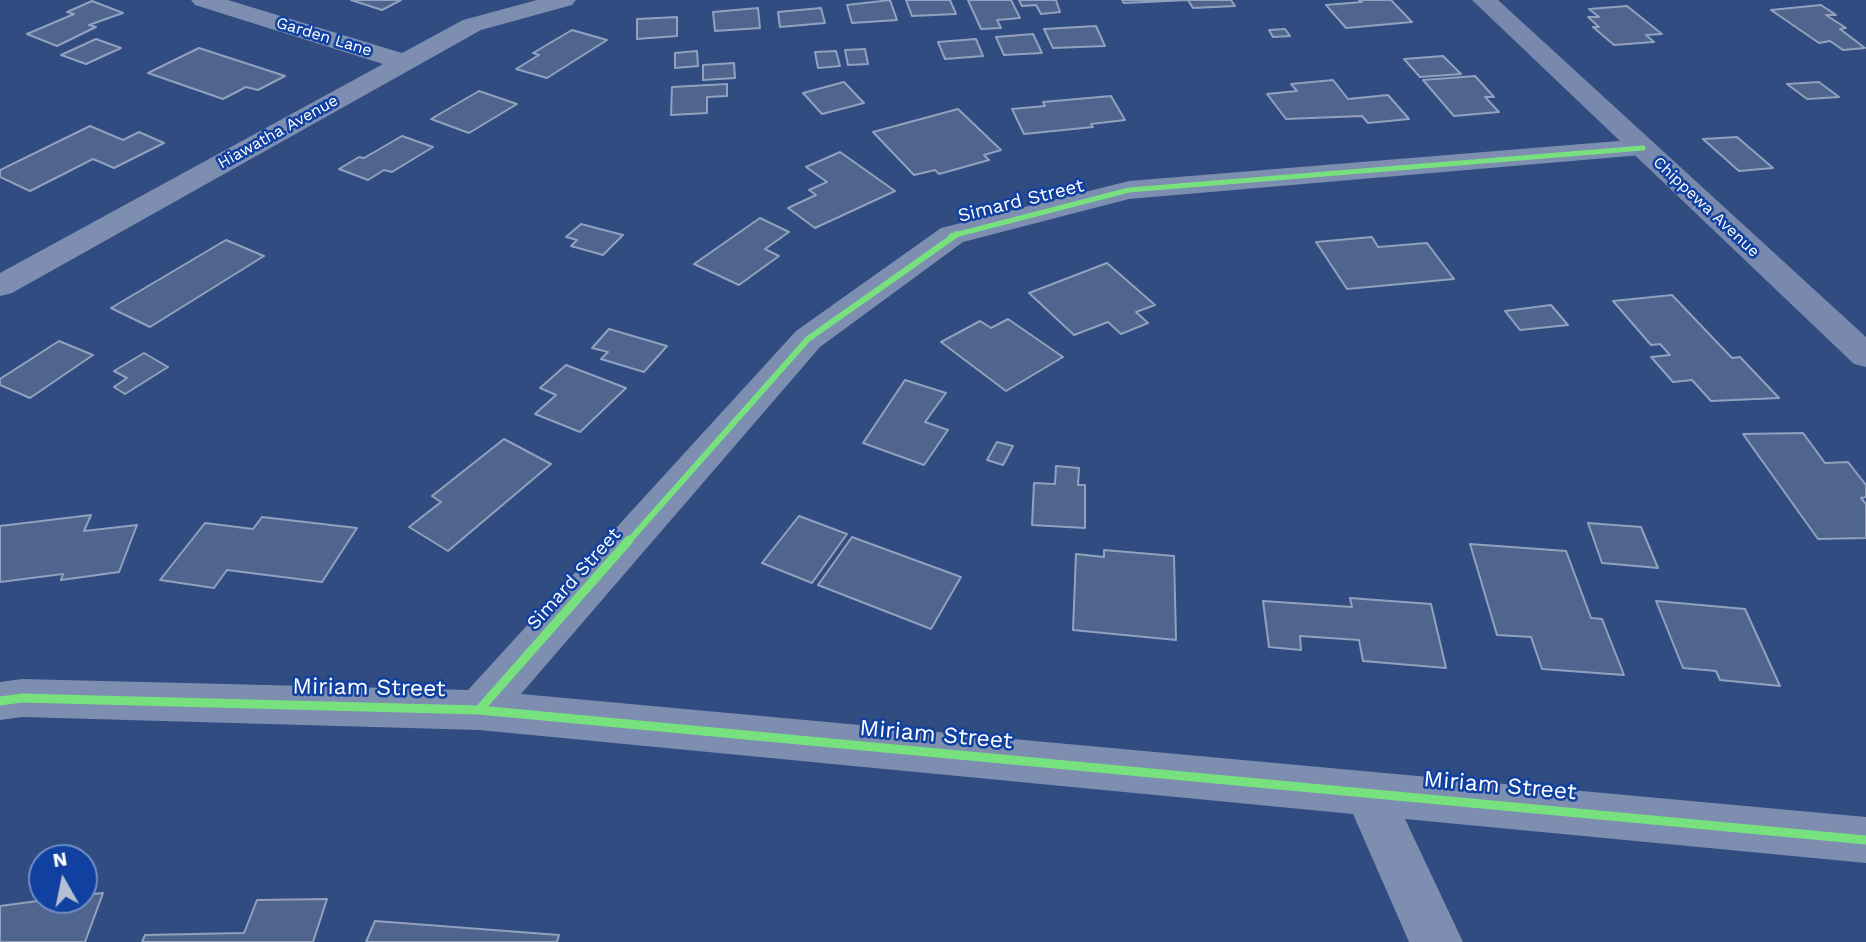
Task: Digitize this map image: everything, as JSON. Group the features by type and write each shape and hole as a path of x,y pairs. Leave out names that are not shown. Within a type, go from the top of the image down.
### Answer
{"street":[{"name":"Garden Lane","path":"203,0 405,62"},
{"name":"Hiawatha Avenue","path":"0,286 472,25 564,0"},
{"name":"Chippewa Avenue","path":"1484,0 1866,356"},
{"name":"Simard Street","path":"479,710 808,339 952,235 1129,190 1643,148"},
{"name":"Miriam Street","path":"0,701 22,698 479,710 1866,840"},
{"path":"1368,793 1436,942"}],"building":[{"path":"351,0 401,0 382,10"},
{"path":"890,0 897,20 852,23 847,5"},
{"path":"906,0 950,0 956,14 912,16"},
{"path":"968,0 1011,0 1020,18 997,20 1001,28 981,29"},
{"path":"1019,0 1056,0 1060,12 1041,14 1036,5 1022,6"},
{"path":"1122,0 1188,0 1124,3"},
{"path":"1188,0 1231,0 1235,6 1193,8"},
{"path":"1359,0 1391,0 1412,22 1346,28 1326,5 1362,2"},
{"path":"92,1 123,13 89,25 96,27 57,46 27,34 74,14 67,12"},
{"path":"1821,5 1836,15 1826,15 1846,28 1840,29 1865,48 1843,50 1830,41 1819,43 1771,10"},
{"path":"1627,6 1662,34 1646,35 1654,42 1614,45 1593,27 1599,27 1588,17 1599,17 1589,9"},
{"path":"758,8 760,28 715,31 713,12"},
{"path":"821,8 825,23 780,27 778,12"},
{"path":"677,17 677,36 637,39 637,19"},
{"path":"1096,26 1105,46 1053,48 1044,29"},
{"path":"1285,29 1290,36 1273,37 1269,30"},
{"path":"572,30 607,40 547,78 516,69 539,55 533,53"},
{"path":"1033,34 1042,53 1004,55 996,37"},
{"path":"96,39 121,48 86,64 61,55"},
{"path":"976,39 983,56 945,59 938,42"},
{"path":"199,48 285,76 258,90 246,87 223,99 148,73"},
{"path":"865,49 868,64 848,65 845,50"},
{"path":"697,51 698,66 675,68 675,53"},
{"path":"836,51 840,66 818,68 815,52"},
{"path":"1443,56 1461,74 1420,77 1404,59"},
{"path":"734,63 735,78 703,80 703,65"},
{"path":"1475,76 1494,97 1485,97 1499,112 1454,116 1423,80"},
{"path":"1333,80 1348,99 1388,95 1409,119 1368,123 1362,116 1286,119 1267,94 1297,91 1291,84"},
{"path":"844,82 864,103 822,114 803,93"},
{"path":"1819,82 1839,97 1807,99 1787,84"},
{"path":"727,84 727,96 707,97 707,113 671,115 672,87"},
{"path":"479,91 517,104 469,133 431,119"},
{"path":"1111,96 1125,120 1091,124 1093,127 1024,134 1012,109 1045,106 1043,102"},
{"path":"958,109 1001,150 984,155 989,160 939,174 935,170 914,175 873,132"},
{"path":"90,126 123,140 139,132 164,143 114,168 93,159 30,191 0,177 0,170"},
{"path":"402,136 433,147 392,172 384,170 368,180 339,169 359,157 364,158"},
{"path":"1737,137 1773,168 1739,171 1703,139"},
{"path":"840,152 895,191 815,228 788,208 816,195 809,190 827,182 806,167"},
{"path":"760,218 789,232 765,249 779,256 739,285 694,264"},
{"path":"581,224 623,235 603,255 571,246 577,240 566,237"},
{"path":"1372,237 1378,247 1427,243 1454,279 1347,289 1316,242"},
{"path":"226,240 264,256 150,327 111,308"},
{"path":"1107,263 1155,305 1136,312 1148,323 1121,334 1108,322 1074,335 1029,293"},
{"path":"1672,295 1732,358 1740,357 1779,398 1711,401 1692,380 1673,382 1651,357 1670,355 1660,344 1651,345 1613,301"},
{"path":"1551,305 1568,325 1520,330 1505,311"},
{"path":"1008,319 1063,357 1006,391 941,342 980,321 991,328"},
{"path":"609,329 667,346 644,372 601,359 608,352 592,348"},
{"path":"59,341 93,355 30,398 0,385 0,379"},
{"path":"144,353 168,367 125,394 114,387 127,378 114,371"},
{"path":"566,365 626,388 580,432 535,414 556,395 540,388"},
{"path":"905,380 946,393 925,422 948,430 924,465 863,443"},
{"path":"1803,433 1825,463 1848,462 1866,485 1866,497 1861,498 1866,504 1866,538 1818,539 1743,434"},
{"path":"504,439 551,464 448,551 409,527 441,502 432,496"},
{"path":"997,442 1013,446 1003,465 987,460"},
{"path":"1056,466 1079,468 1078,485 1085,485 1085,528 1032,525 1034,483 1055,484"},
{"path":"91,515 84,531 137,525 119,572 61,580 63,574 0,582 0,526"},
{"path":"799,516 847,534 812,583 762,563"},
{"path":"262,517 357,528 322,582 227,570 214,588 160,580 205,523 253,529"},
{"path":"1588,523 1641,527 1658,568 1602,563"},
{"path":"852,537 961,577 931,629 818,585"},
{"path":"1470,544 1566,551 1591,618 1602,619 1624,675 1542,669 1531,637 1497,635"},
{"path":"1104,550 1174,556 1176,640 1073,630 1076,554 1104,557"},
{"path":"1350,598 1431,604 1446,668 1363,661 1359,640 1300,636 1301,650 1269,647 1263,601 1352,607"},
{"path":"1656,601 1745,609 1780,686 1720,680 1716,671 1683,668"},
{"path":"103,893 98,907 98,894"},
{"path":"327,899 313,942 142,942 145,935 244,933 257,900"},
{"path":"28,902 28,914 95,914 85,942 0,942 0,906"},
{"path":"375,921 559,935 557,942 366,942"}],"cycle path":[{"path":"479,710 808,339 952,235 1129,190 1643,148"},
{"path":"0,701 22,698 479,710 1866,840"}]}
